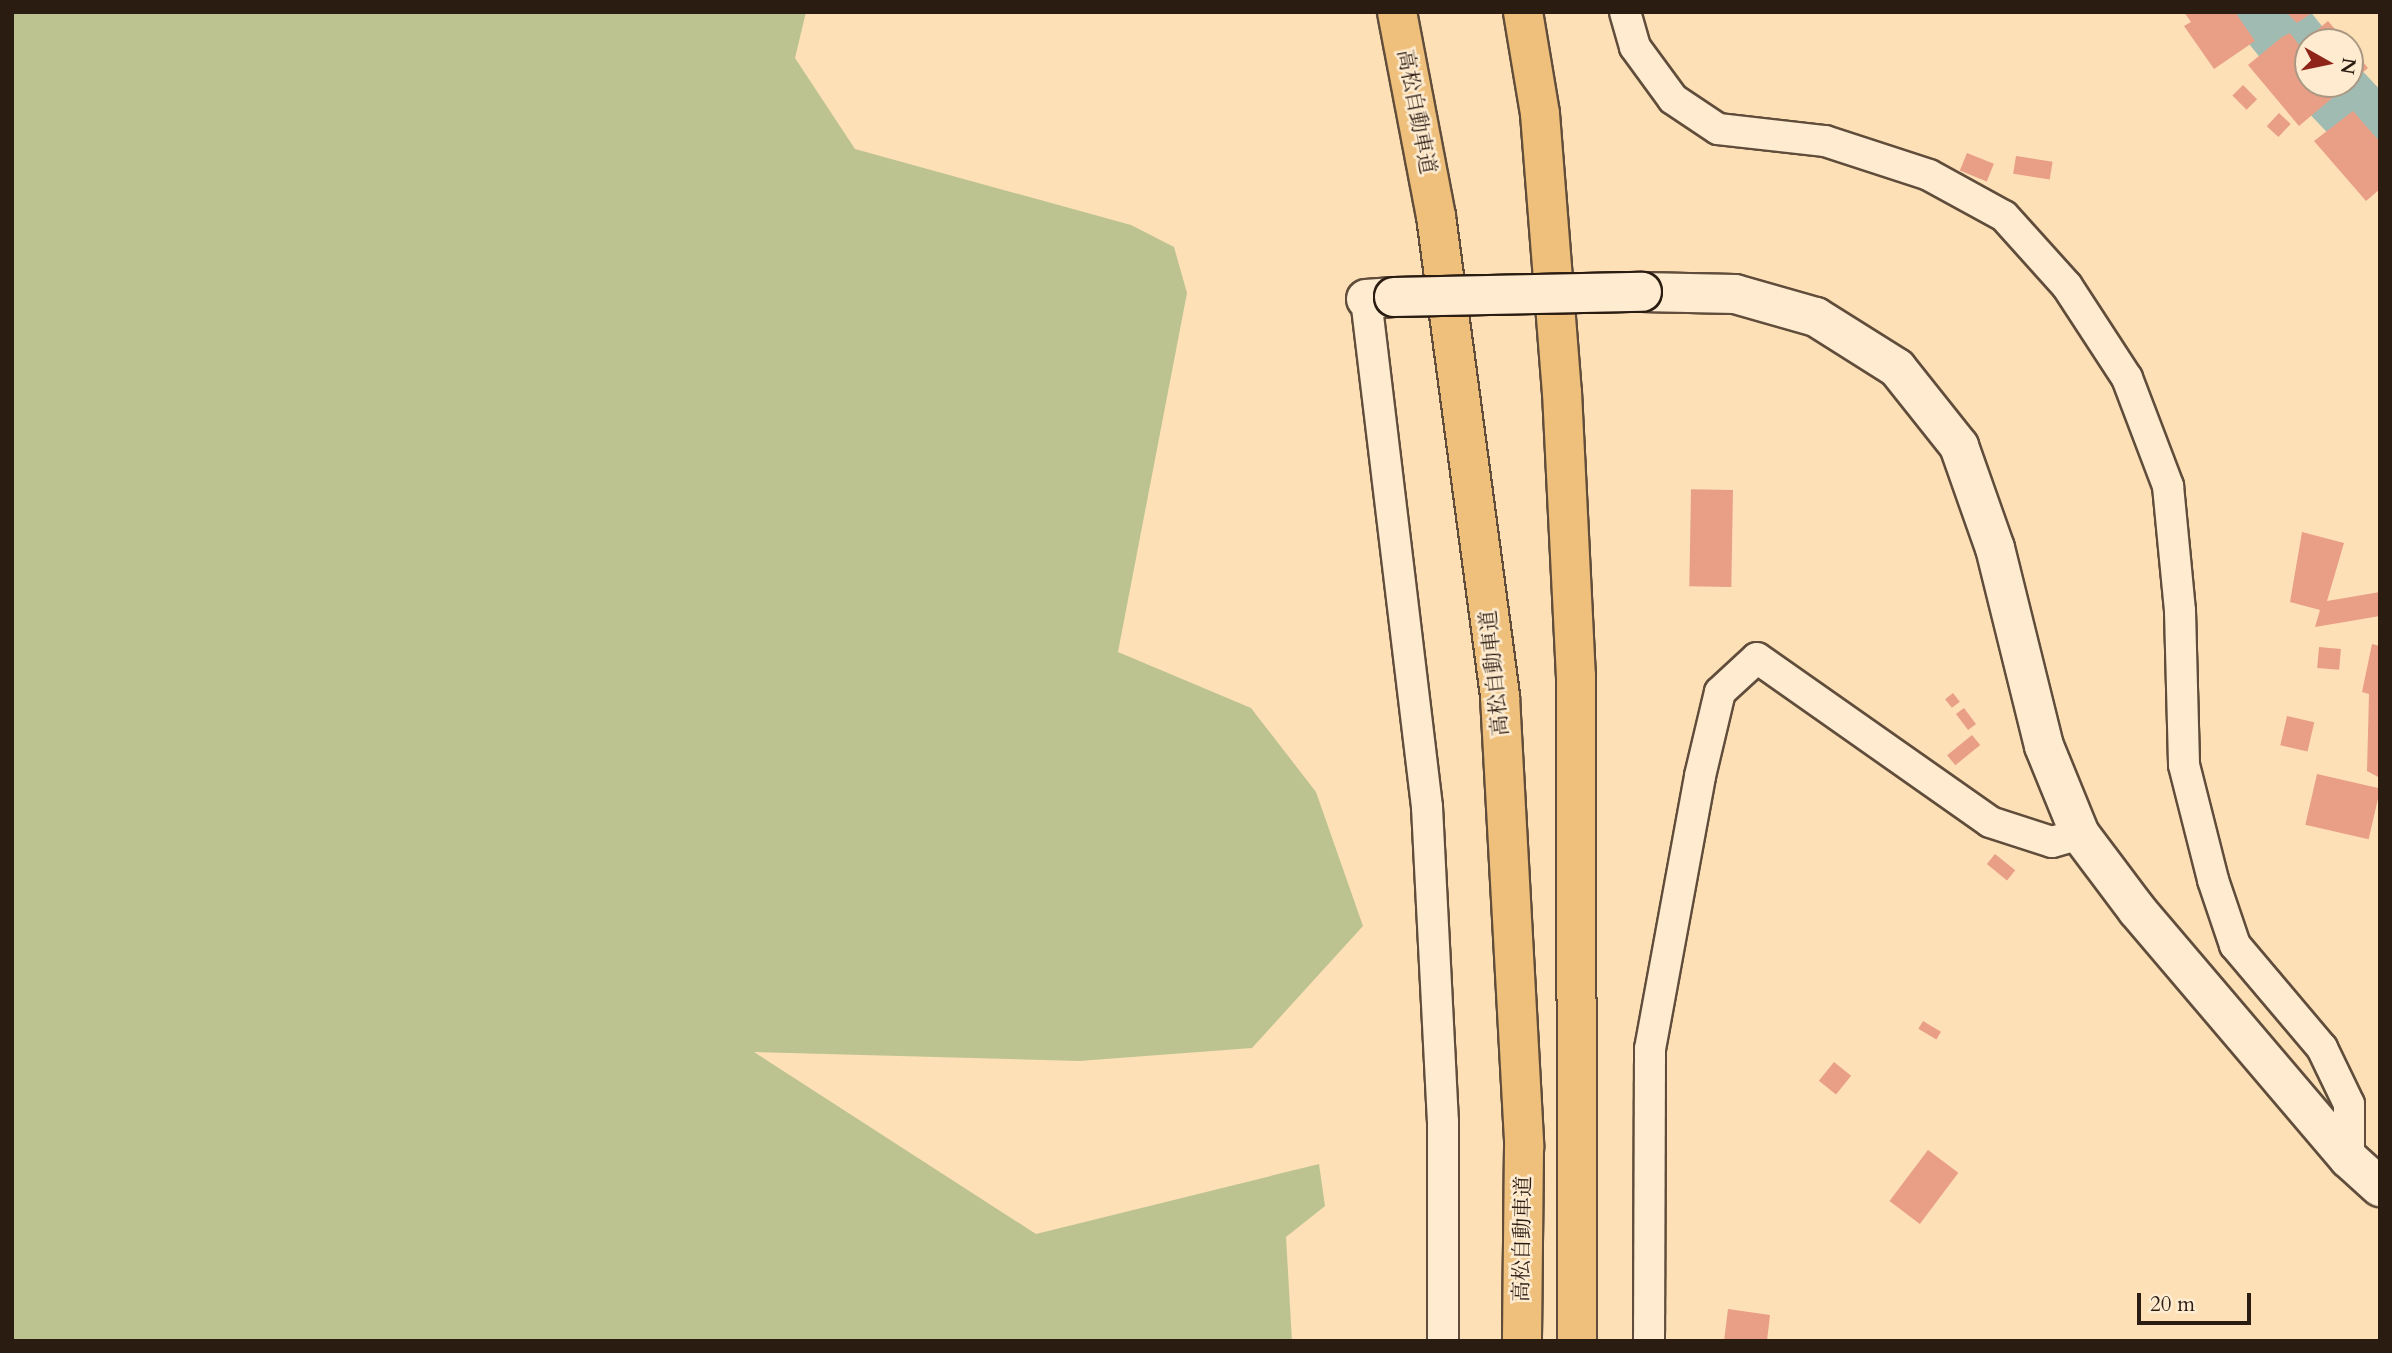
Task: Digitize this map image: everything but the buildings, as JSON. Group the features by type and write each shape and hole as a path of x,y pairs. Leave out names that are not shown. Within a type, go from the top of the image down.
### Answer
{"highway":[{"name":"高松自動車道","path":"1397,12 1436,216 1500,698 1524,1147 1522,1341"},
{"path":"1523,12 1540,114 1561,379 1576,676 1577,1341"}],"street":[{"path":"1625,12 1635,47 1673,99 1718,129 1825,141 1928,175 2004,216 2067,286 2127,378 2168,486 2180,611 2185,765 2213,880 2235,945 2322,1048 2349,1104 2349,1159"},
{"path":"1443,1341 1443,1122 1427,807 1380,298 1642,292 1735,294 1816,317 1897,368 1959,446 1995,548 2044,746 2080,834 2137,910 2349,1159 2380,1187"},
{"path":"1649,1341 1650,1049 1700,776 1720,692 1757,658 1990,822 2052,842 2080,834"}],"green space":[{"path":"12,12 806,12 795,58 855,149 1131,225 1174,247 1187,293 1118,652 1251,708 1316,792 1363,926 1252,1048 1079,1061 754,1052 1036,1234 1319,1164 1325,1206 1286,1237 1292,1341 12,1341"}],"waterway":[{"path":"2267,12 2294,46"},
{"path":"2341,98 2380,139"}]}
